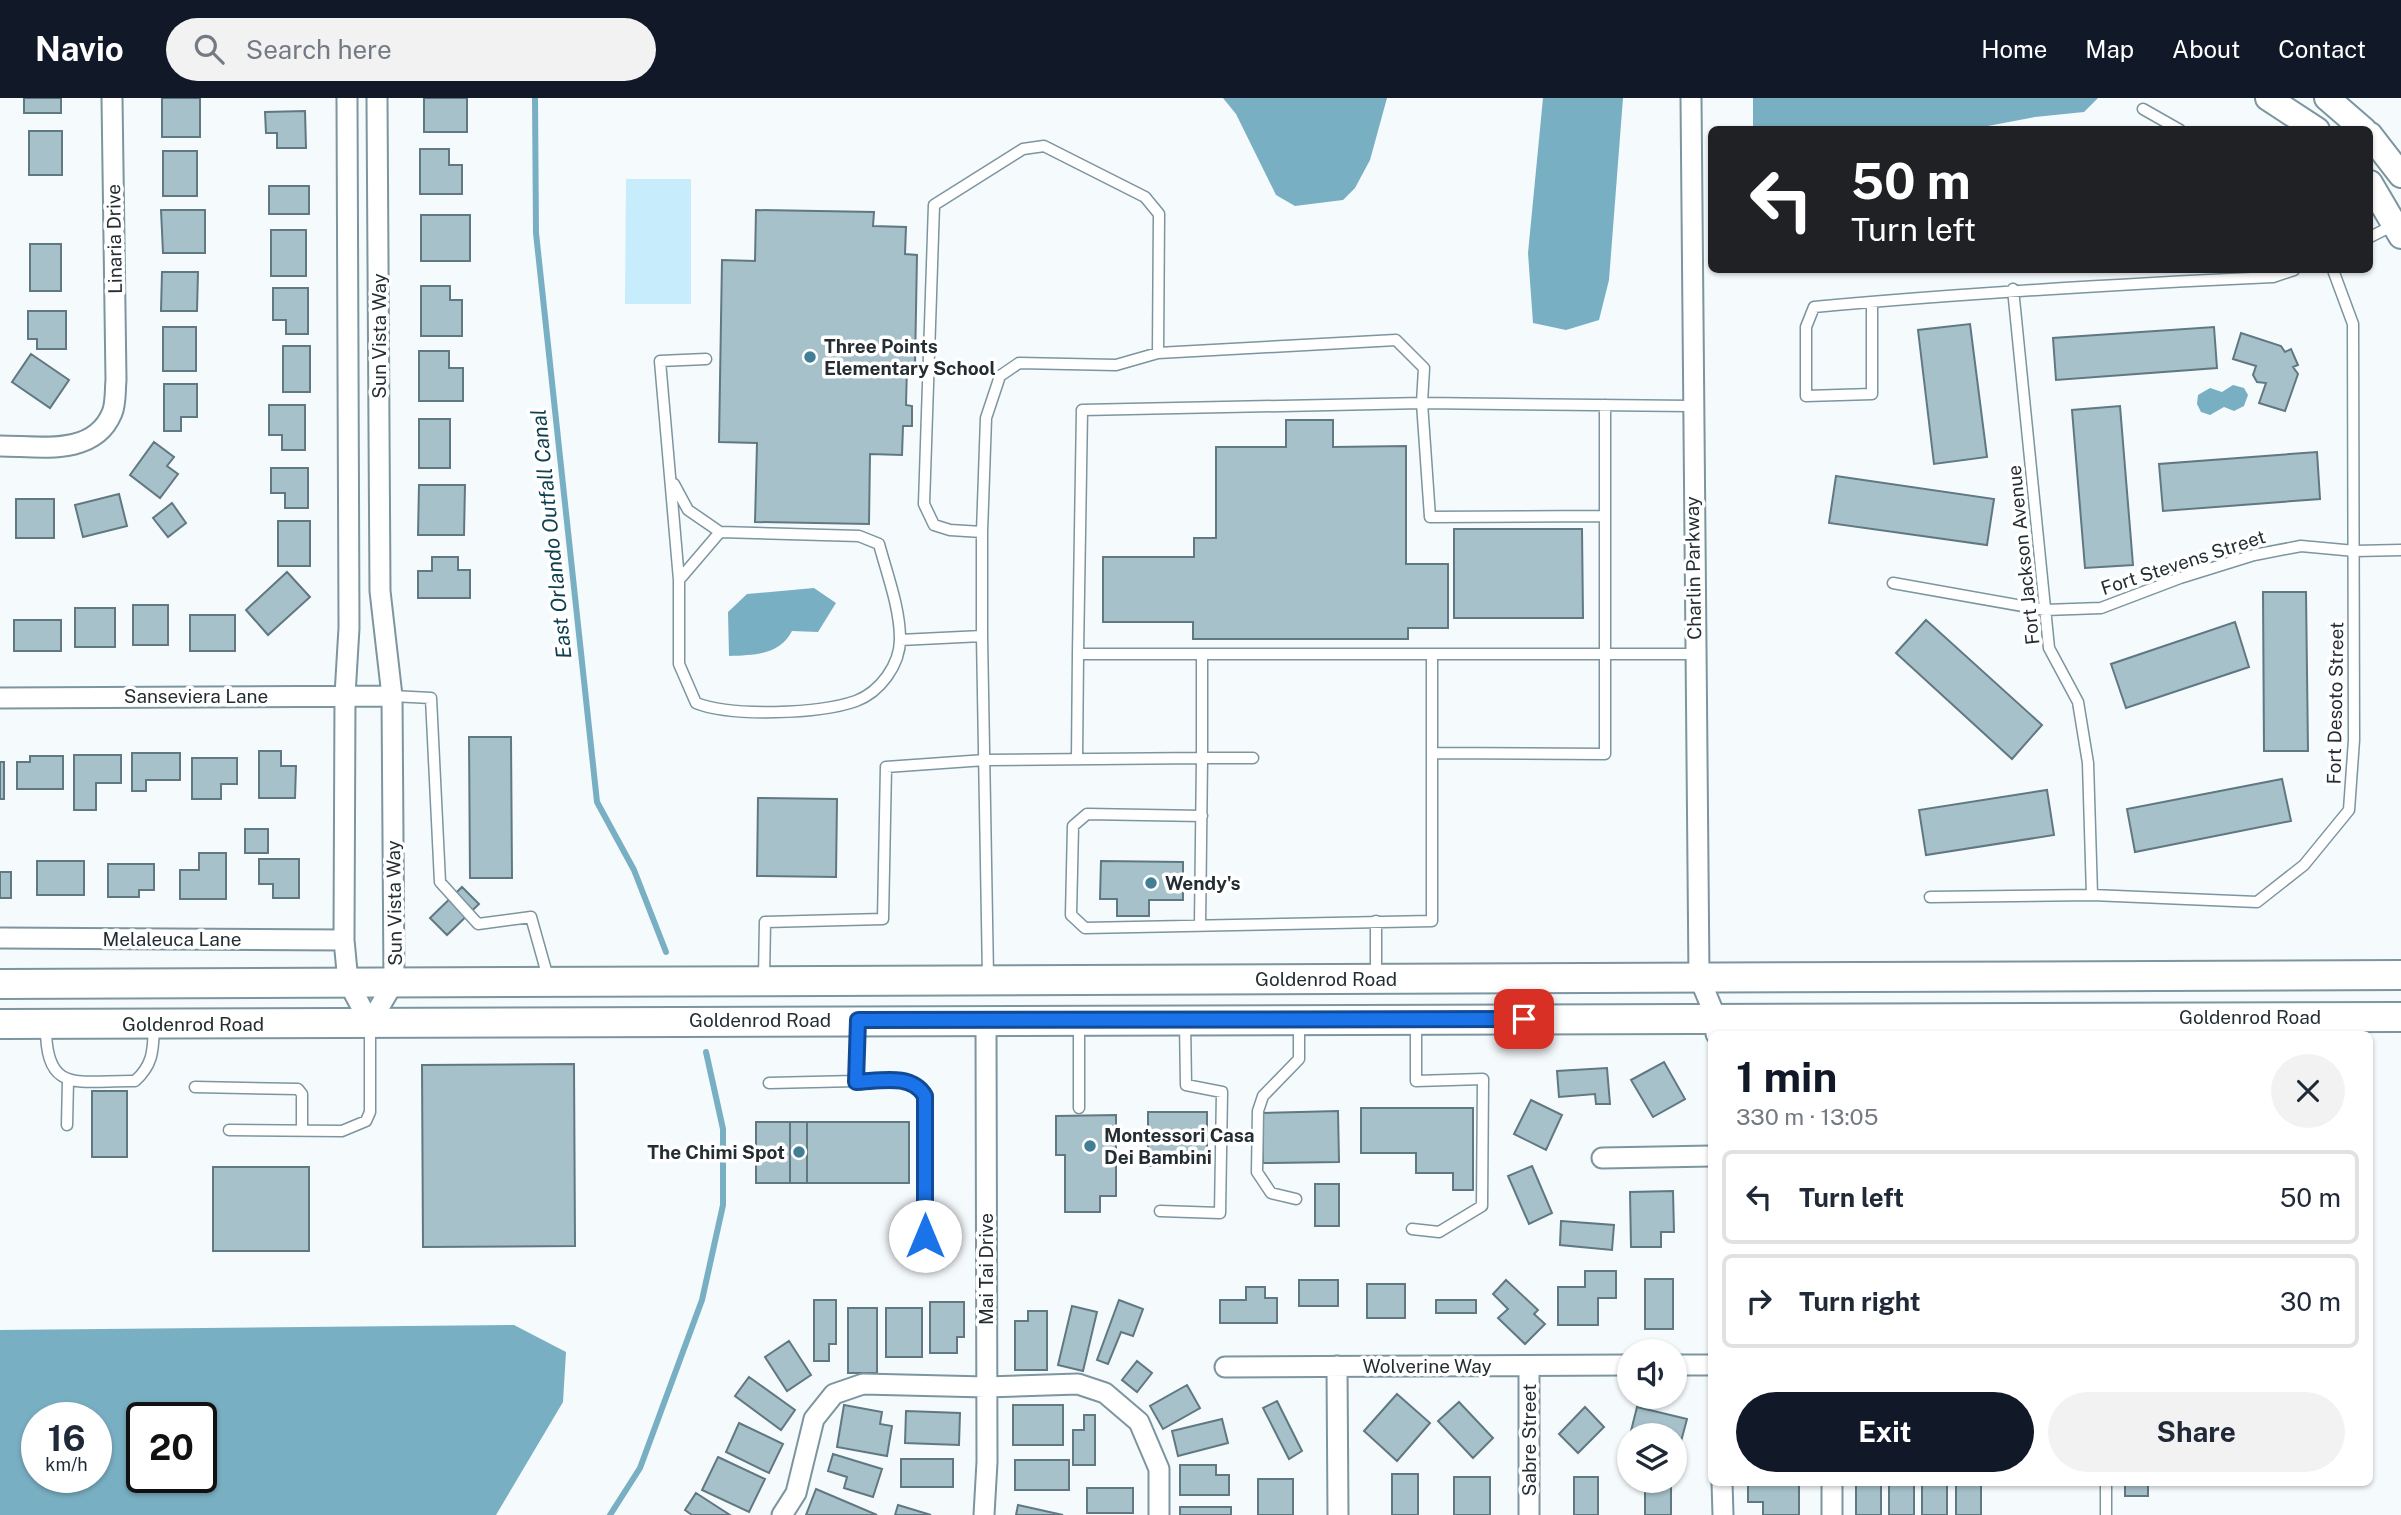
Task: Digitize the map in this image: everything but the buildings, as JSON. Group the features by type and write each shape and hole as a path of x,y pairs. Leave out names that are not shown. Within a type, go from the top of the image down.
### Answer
{"main road":[{"name":"Goldenrod Road","path":"0,984 2401,975"},
{"path":"986,1022 992,1009 1007,1000 1027,996 1164,996 1187,980"},
{"path":"802,1019 810,1010 819,1009 928,1007 966,996 985,986 988,981"},
{"path":"2365,1017 2401,1010"},
{"name":"Goldenrod Road","path":"0,1024 802,1019 986,1022 1416,1020 1834,1026 2401,1017"}],"street":[{"name":"Linaria Drive","path":"0,446 80,445 100,434 113,411 116,380 112,98"},
{"name":"Sun Vista Way","path":"347,98 349,628 345,695 344,940 348,982 370,1023"},
{"name":"Sun Vista Way","path":"370,1023 394,982 392,696 380,591 377,98"},
{"name":"Charlin Parkway","path":"1691,98 1691,406 1699,977 1716,1026"},
{"path":"2268,98 2311,126"},
{"path":"2327,98 2359,126"},
{"path":"2373,139 2401,175"},
{"path":"2373,188 2399,227"},
{"name":"Sanseviera Lane","path":"0,698 392,696"},
{"name":"Melaleuca Lane","path":"0,938 344,940"},
{"name":"Mai Tai Drive","path":"984,1515 986,1022"},
{"path":"1602,1158 1708,1156"},
{"name":"Wolverine Way","path":"1225,1367 1617,1365"},
{"path":"1687,1365 1708,1365"},
{"path":"1337,1366 1338,1515"},
{"name":"Sabre Street","path":"1529,1366 1529,1515"},
{"path":"782,1515 796,1493 814,1419 834,1394 863,1384 986,1387 1078,1384 1105,1393 1139,1422 1159,1469 1159,1515"},
{"path":"1723,1486 1723,1515"},
{"path":"1832,1486 1832,1515"}],"lane":[{"path":"2143,109 2173,126"},
{"path":"982,532 950,530 934,525 924,504 934,205 1023,149 1035,146 1044,146 1145,197 1159,214 1158,353"},
{"path":"2373,236 2399,227"},
{"path":"1872,302 1872,394 1806,396 1806,327 1814,307 2013,289 2273,277 2285,273"},
{"name":"Fort Desoto Street","path":"1930,897 2092,895 2257,902 2304,865 2349,810 2354,740 2353,324 2334,273"},
{"name":"Fort Jackson Avenue","path":"2013,289 2049,648 2078,702 2088,763 2092,895"},
{"path":"988,981 982,532 986,418 1000,376 1019,363 1116,365 1158,353 1396,340 1423,368 1422,402 1430,517 1603,516"},
{"path":"670,477 688,510 720,532 859,536 878,544 891,588 900,640 888,679 858,701 793,712 709,708 696,703 678,664 680,580 670,477 660,361 706,359"},
{"path":"1077,759 1082,410 1422,402 1691,406"},
{"path":"1433,753 1605,754 1605,405"},
{"path":"680,580 720,532"},
{"name":"Fort Stevens Street","path":"1893,583 2045,610 2101,608 2192,574 2254,555 2301,546 2355,551 2401,550"},
{"path":"900,640 982,636"},
{"path":"1078,654 1695,654"},
{"path":"1197,926 1202,816 1202,654"},
{"path":"1202,816 1087,814 1073,826 1070,915 1084,928 1432,921 1432,654"},
{"path":"392,696 431,698 440,882 478,924 531,917 549,982"},
{"path":"764,981 765,922 883,919 886,767 985,760 1253,758"},
{"path":"1376,921 1376,979"},
{"path":"856,1082 858,1020"},
{"path":"1296,1199 1271,1193 1257,1172 1255,1132 1263,1096 1299,1059 1299,1020"},
{"path":"1412,1229 1439,1232 1482,1206 1483,1079 1416,1081 1416,1020"},
{"path":"1079,1021 1079,1108"},
{"path":"1160,1211 1220,1213 1222,1092 1186,1085 1185,1021"},
{"path":"229,1130 342,1131 366,1121 370,1112 370,1023"},
{"path":"46,1024 46,1054 53,1070 68,1080 135,1081 147,1071 153,1056 154,1024"},
{"path":"67,1125 68,1080"},
{"path":"769,1083 906,1081 919,1086 925,1096 925,1236"},
{"path":"195,1087 298,1089 302,1094 302,1130"},
{"path":"2106,1486 2106,1515"}],"shaded area":[{"path":"1223,98 1387,98 1370,160 1355,188 1343,200 1295,206 1276,195 1236,114"},
{"path":"1543,98 1623,98 1609,280 1599,320 1566,330 1533,323 1528,253"},
{"path":"1753,98 2098,98 2084,112 2035,117 1988,126 1753,126"},
{"path":"626,179 691,179 691,304 625,304"},
{"path":"2233,385 2244,388 2248,395 2244,406 2234,411 2224,407 2210,415 2201,412 2197,404 2198,395 2210,388 2222,392"},
{"path":"814,588 836,603 818,632 792,631 781,645 773,649 757,654 729,656 728,612 747,594"},
{"path":"514,1325 566,1352 563,1402 496,1515 0,1515 0,1330"}],"waterway":[{"name":"East Orlando Outfall Canal","path":"535,98 536,233 597,802 634,870 666,952"},
{"name":"East Orlando Outfall Canal","path":"610,1515 640,1468 702,1300 723,1205 723,1129 706,1052"}],"place":[{"name":"Three Points Elementary School","path":"810,357"},
{"name":"Wendy's","path":"1151,883"},
{"name":"Montessori Casa Dei Bambini","path":"1090,1146"},
{"name":"The Chimi Spot","path":"799,1152"}],"route":[{"path":"925,1236 925,1096 919,1086 906,1081 856,1082 858,1020 986,1022 1524,1019"}]}
